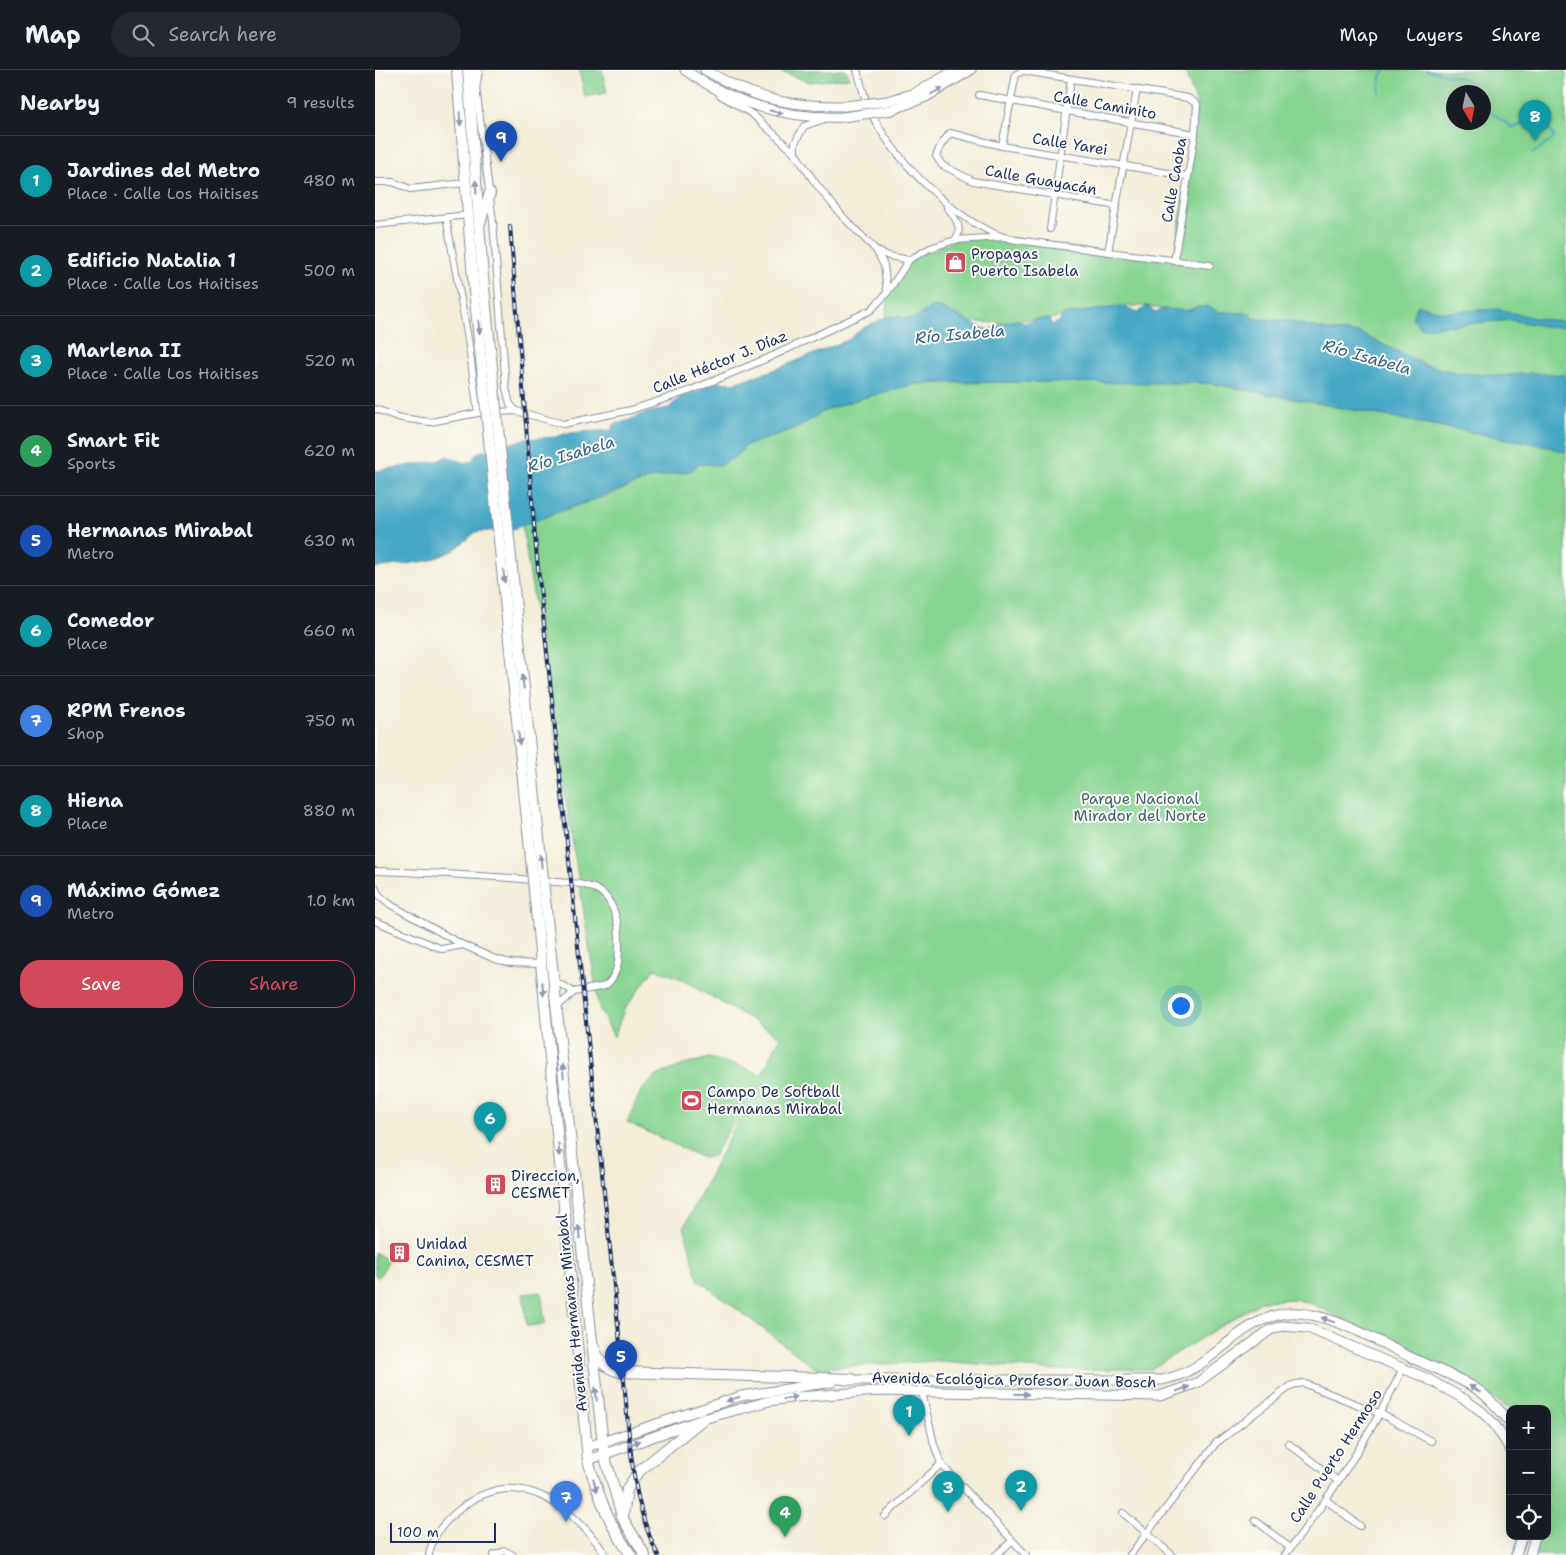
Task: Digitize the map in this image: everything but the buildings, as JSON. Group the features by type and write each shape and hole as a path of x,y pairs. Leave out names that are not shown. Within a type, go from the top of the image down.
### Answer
{"main road":[{"path":"457,70 468,215 478,278 541,910"},
{"path":"468,70 479,228 478,278"},
{"path":"471,109 476,75"},
{"path":"479,228 490,194"},
{"name":"Avenida Hermanas Mirabal","path":"541,910 540,964 588,1460 601,1506 613,1531 631,1555"},
{"name":"Avenida Hermanas Mirabal","path":"541,910 553,980 603,1454 623,1519 645,1555"},
{"path":"589,1329 596,1355 607,1367 620,1372 852,1379"},
{"path":"623,1519 627,1489 638,1472 703,1419"}],"street":[{"path":"685,70 752,114 795,153 816,184 843,217 877,251 885,265 887,293"},
{"path":"705,70 746,92 763,98 800,105 845,106 889,105 956,70"},
{"path":"857,70 873,118 893,147 957,220 959,235 955,240"},
{"path":"795,153 795,143 804,126 814,122 925,97 971,70"},
{"path":"1003,146 1016,74 1025,70 1137,90 1108,252"},
{"path":"476,75 490,194 506,388 509,404 516,411"},
{"path":"1050,229 1071,79"},
{"path":"698,80 750,105 801,117 839,117"},
{"name":"Calle Caoba","path":"1137,90 1188,98 1197,104 1195,134 1174,261"},
{"name":"Calle Caminito","path":"979,95 1195,134"},
{"name":"Calle Yarei","path":"950,133 1003,146 1187,176"},
{"name":"Calle Guayacán","path":"950,133 936,156 942,165 973,182 1117,206"},
{"path":"375,182 393,182 410,189 465,183"},
{"path":"943,202 971,221 1003,237 1210,265"},
{"path":"375,225 468,215"},
{"path":"446,217 469,340 478,413"},
{"name":"Calle Héctor J. Díaz","path":"376,411 409,420 429,422 478,413 516,411 563,424 572,424 639,408 689,391 769,358 871,310 887,293 909,260 930,248 955,240 1003,237"},
{"path":"877,251 889,256 909,260"},
{"path":"375,871 496,876 589,885 603,893 616,918 619,933 619,961 611,982 605,986 574,992 556,1008"},
{"path":"375,887 379,895 391,905 463,946 495,959 511,963 540,964"},
{"path":"375,921 442,949 463,946"},
{"path":"553,980 574,992"},
{"name":"Avenida Ecológica Profesor Juan Bosch","path":"587,1447 741,1396 783,1388 852,1379 1161,1380 1189,1372 1201,1366 1245,1329 1272,1316 1300,1313 1328,1319 1457,1378 1481,1393 1506,1418"},
{"name":"Avenida Ecológica Profesor Juan Bosch","path":"588,1460 703,1419 769,1401 797,1397 852,1392 1160,1396 1197,1383 1270,1330 1282,1326 1295,1326 1327,1334 1443,1386 1471,1403 1495,1425 1506,1443"},
{"path":"1225,1346 1236,1356"},
{"name":"Calle Puerto Hermoso","path":"1285,1555 1326,1500 1381,1414 1403,1368"},
{"path":"919,1379 934,1444 941,1464 1026,1555"},
{"path":"1130,1555 1216,1443 1292,1385 1303,1383 1381,1414 1431,1441"},
{"path":"1289,1444 1338,1481"},
{"path":"885,1516 941,1464"},
{"path":"429,1555 442,1525 463,1506 488,1492 513,1488 533,1493 568,1510 606,1555"},
{"path":"1326,1500 1360,1526"},
{"path":"1123,1512 1172,1555"},
{"path":"1255,1520 1290,1548"},
{"path":"1516,1555 1521,1540"},
{"path":"1530,1555 1534,1540"},
{"path":"996,1555 1012,1541"},
{"path":"495,1555 505,1551 513,1555"}],"green space":[{"path":"579,70 602,70 607,93 585,97"},
{"path":"776,70 846,70 849,78 810,82"},
{"path":"1184,70 1566,70 1566,375 1533,373 1500,376 1458,373 1423,364 1359,333 1332,331 1286,321 1253,319 1249,313 1218,312 1208,306 1178,312 1147,306 1120,306 1049,319 1016,320 1003,323 967,322 953,312 932,306 911,318 886,317 887,293 909,260 955,240 1003,237 1174,261 1197,104"},
{"name":"Parque Nacional Mirador del Norte","path":"1054,381 1209,383 1546,446 1566,452 1566,1555 1531,1555 1534,1540 1551,1540 1551,1405 1506,1406 1454,1374 1312,1304 1295,1299 1262,1301 1151,1369 1053,1370 939,1361 815,1368 698,1280 684,1227 755,1087 713,1156 703,1158 627,1122 641,1091 656,1076 709,1058 743,1067 761,1075 781,1037 677,977 654,969 624,1010 614,1037 599,1008 522,525 648,479 692,470 699,464 735,457 745,446 799,427 824,411 869,395 914,384"},
{"path":"375,1252 389,1261 378,1278 375,1275"},
{"path":"541,1292 545,1324 527,1326 523,1294"}],"water":[{"path":"1418,305 1443,312 1498,309 1534,318 1566,322 1566,327 1548,327 1510,320 1421,328 1412,317"},
{"name":"Río Isabela","path":"932,306 989,330 1003,323 1016,320 1025,323 1039,319 1049,319 1052,325 1059,322 1063,315 1120,306 1139,312 1147,306 1156,312 1164,309 1188,311 1197,307 1208,306 1218,312 1249,313 1253,319 1286,321 1331,331 1359,333 1423,364 1458,373 1500,376 1533,373 1566,375 1566,452 1546,446 1209,383 946,382 914,384 845,403 824,411 799,427 745,446 735,457 721,465 699,464 690,471 648,479 513,529 476,532 453,551 428,561 375,568 375,471 437,461 447,456 465,463 472,461 477,453 525,439 556,437 567,433 612,430 613,425 645,413 669,408 681,396 697,392 706,386 718,382 733,383 774,370 848,340 863,328 886,317 899,316 907,320 919,317"}],"waterway":[{"path":"1379,93 1381,76 1385,70"},
{"path":"1427,70 1461,78 1471,85"},
{"path":"1491,112 1513,128 1530,121 1550,130 1554,136 1553,139 1532,154"}],"railway":[{"path":"510,226 536,549 630,1448 642,1514 658,1555"}],"place":[{"name":"Hiena","path":"1535,141"},
{"name":"Máximo Gómez","path":"501,162"},
{"name":"Propagas Puerto Isabela","path":"955,263"},
{"name":"Campo De Softball Hermanas Mirabal","path":"691,1101"},
{"name":"Comedor","path":"490,1143"},
{"name":"Direccion, CESMET","path":"495,1185"},
{"name":"Unidad Canina, CESMET","path":"400,1253"},
{"name":"Hermanas Mirabal","path":"621,1381"},
{"name":"Jardines del Metro","path":"909,1436"},
{"name":"Edificio Natalia 1","path":"1021,1511"},
{"name":"Marlena II","path":"948,1512"},
{"name":"RPM Frenos","path":"566,1522"},
{"name":"Smart Fit","path":"785,1537"}]}
